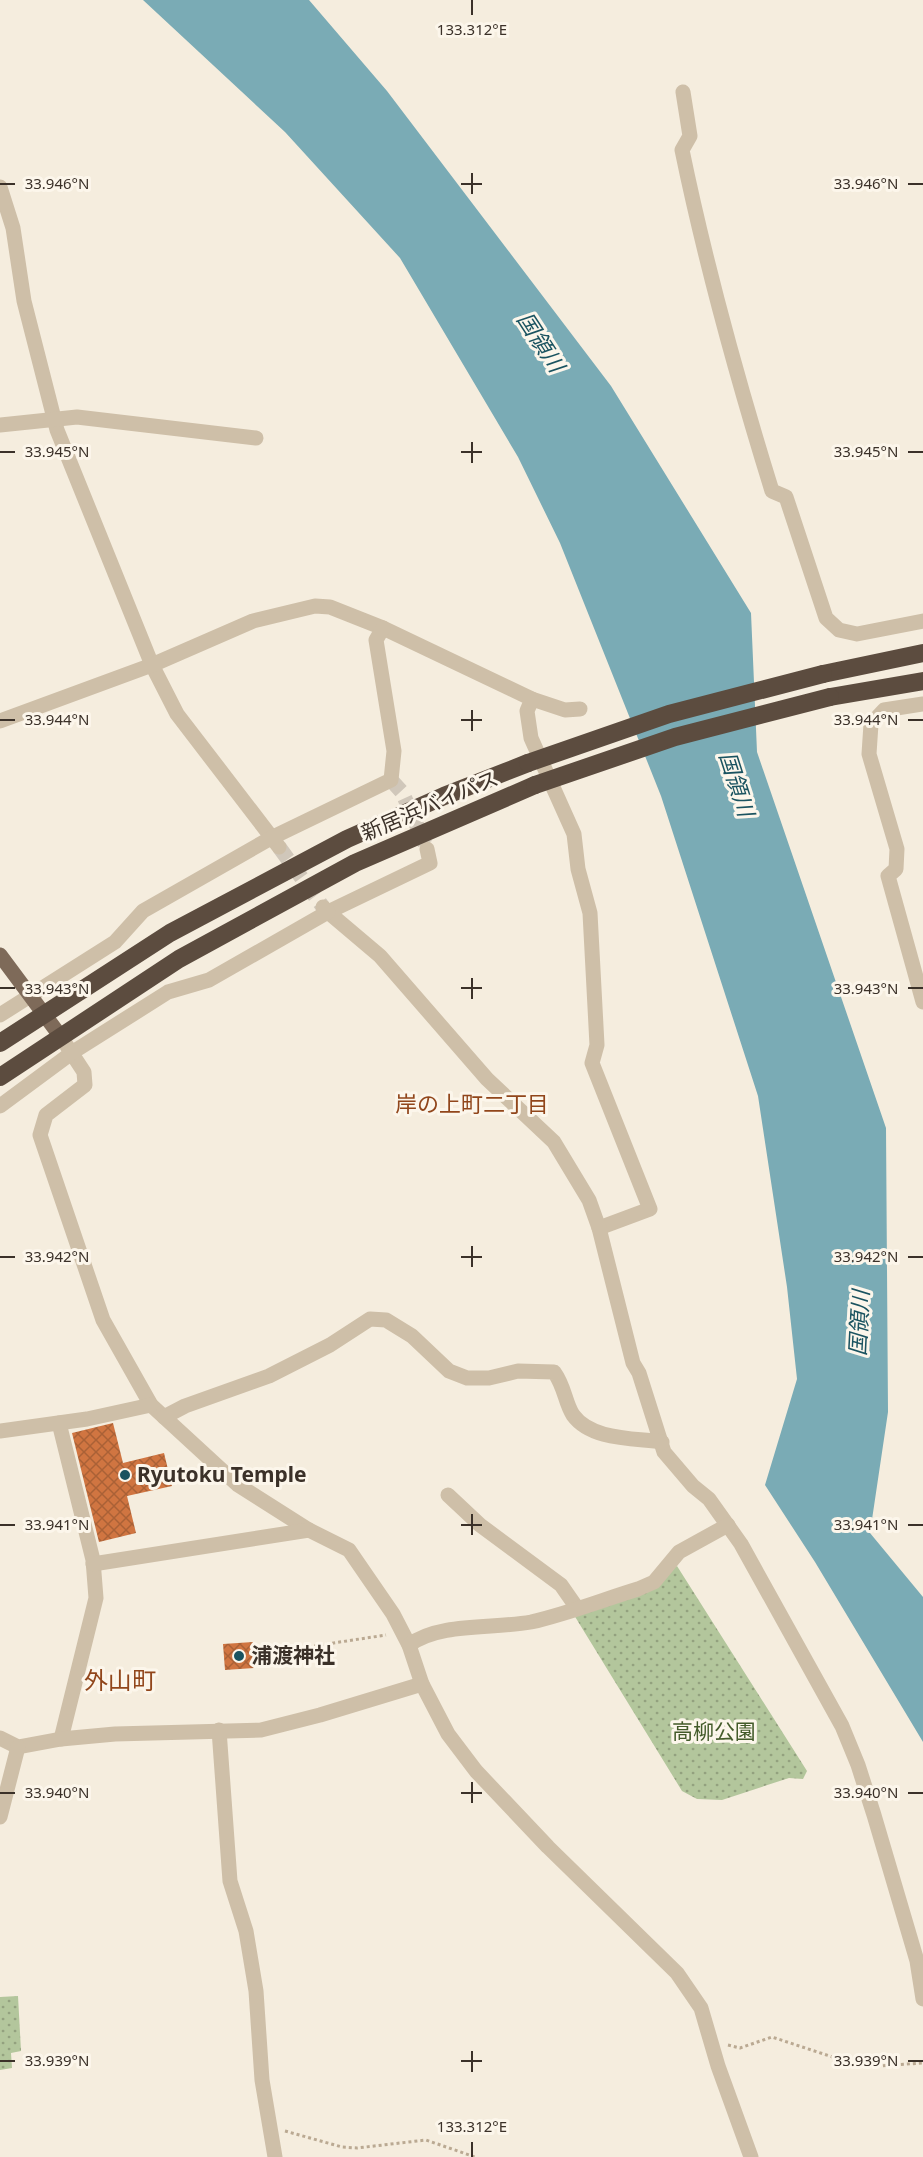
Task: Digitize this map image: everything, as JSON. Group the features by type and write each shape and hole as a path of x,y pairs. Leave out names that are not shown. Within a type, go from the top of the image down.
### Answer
{"highway":[{"name":"新居浜バイパス","path":"0,1043 170,933 347,839 444,796 528,763 669,714 823,674 923,653"},
{"name":"新居浜バイパス","path":"0,1077 179,959 355,863 535,785 675,737 830,698 923,681"}],"main road":[{"path":"0,955 61,1037"}],"street":[{"path":"683,92 690,136 682,150 704,260 735,374 772,491 786,497 826,618 839,630 857,634 923,621"},
{"path":"0,187 12,228 24,301 54,419 152,665 177,714 275,843"},
{"path":"0,425 77,417 256,438"},
{"path":"0,721 152,665 253,621 300,608 330,607 383,628 532,699 566,710 580,709"},
{"path":"0,1015 29,994 115,942 143,911 391,780 394,751 376,639 383,628"},
{"path":"532,699 526,711 531,738 574,834 578,868 590,913 597,1045 592,1063 650,1209 599,1228"},
{"path":"923,705 884,710 871,724 869,754 897,849 896,869 888,876 923,1002"},
{"path":"0,1106 73,1053 168,992 209,980 326,909 430,863 427,849"},
{"path":"326,909 380,956 487,1079 554,1142 589,1200 599,1228 633,1363 639,1373 664,1452 679,1471 709,1499 755,1568 825,1696 858,1765 916,1961 923,1999"},
{"path":"61,1037 84,1072 85,1085 46,1115 40,1135 103,1320 151,1405 238,1485 309,1530 349,1550 393,1614 406,1639 422,1684 448,1734 476,1771 548,1847 677,1973 701,2008 751,2157"},
{"path":"164,1418 185,1406 269,1376 330,1345 370,1319 378,1319 386,1320 412,1336 449,1371 467,1378 489,1377 518,1371 554,1372 563,1384 572,1414 592,1431 662,1442"},
{"path":"0,1431 58,1423 151,1405"},
{"path":"58,1423 93,1564 96,1598 61,1739"},
{"path":"448,1495 480,1525 561,1585 577,1608"},
{"path":"406,1639 496,1624 529,1622 654,1582 679,1552 728,1525"},
{"path":"93,1564 309,1530"},
{"path":"0,1738 18,1747 61,1739 219,1730 261,1730 422,1684"},
{"path":"219,1730 225,1784 229,1872 246,1931 251,1961 262,2080 272,2128 275,2157"},
{"path":"0,1817 18,1747"}],"path":[{"path":"261,1654 406,1639"},
{"path":"709,2034 734,2048 772,2037 863,2067 923,2063"},
{"path":"272,2128 357,2148 426,2140 476,2157"}],"green space":[{"name":"高柳公園","path":"677,1566 807,1771 803,1779 789,1778 722,1800 697,1799 682,1791 574,1615"},
{"path":"18,1996 21,2051 11,2053 12,2068 0,2070 0,1997"}],"water":[{"name":"国領川","path":"143,0 309,0 387,91 611,386 751,613 757,752 886,1128 888,1412 870,1533 923,1597 923,1742 815,1562 765,1485 797,1379 787,1287 758,1096 661,796 560,543 518,457 400,258 285,132"}],"building":[{"name":"Ryutoku Temple","path":"113,1423 123,1463 164,1453 172,1486 127,1496 136,1533 99,1542 72,1433"},
{"name":"浦渡神社","path":"253,1642 254,1668 225,1670 223,1644"}],"tunnel":[{"path":"391,780 402,792 425,844"},
{"path":"279,847 323,907"}],"place":[{"name":"Ryutoku Temple","path":"125,1475"},
{"name":"浦渡神社","path":"239,1656"}],"district":[{"name":"岸の上町二丁目","path":"472,1104"},
{"name":"外山町","path":"120,1681"}]}
